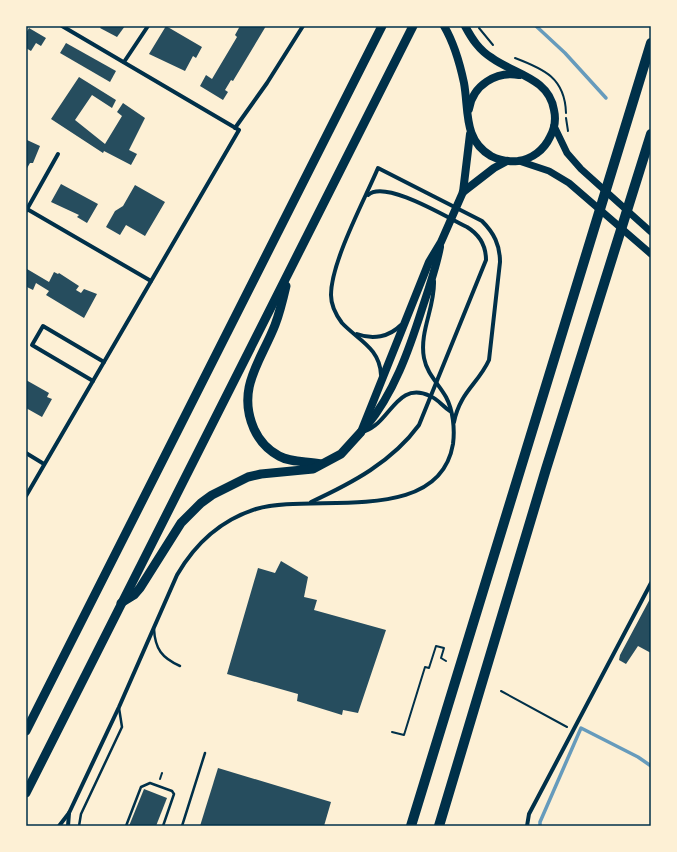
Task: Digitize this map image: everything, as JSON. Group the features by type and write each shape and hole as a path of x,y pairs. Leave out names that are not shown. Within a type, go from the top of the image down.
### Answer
{"highway":[{"path":"26,731 382,26"},
{"path":"26,793 120,604 413,26"},
{"path":"411,826 651,43"},
{"path":"439,826 546,469 651,134"},
{"path":"289,272 275,326 251,375 248,391 248,408 256,432 272,451 287,459 320,464"},
{"path":"120,604 134,595 140,588 181,523 201,503 212,495 248,477 274,472 308,470 341,454 361,432"}],"main road":[{"path":"361,432 429,262 446,232 462,196 470,150 470,133 464,82 456,55 444,26"},
{"path":"466,28 482,50 502,64 537,82 550,96 554,106 554,126 548,142 535,154 519,161 507,161 495,158 476,144 470,133"},
{"path":"468,115 474,95 488,80 508,74 528,77"},
{"path":"462,196 494,168 507,161"},
{"path":"361,432 377,413 399,372 413,338 434,274 441,242"}],"street":[{"path":"26,496 239,130 62,26"},
{"path":"124,62 148,26"},
{"path":"235,128 267,83 303,26"},
{"path":"554,126 562,144 573,161 651,231"},
{"path":"58,154 27,210 151,281"},
{"path":"519,161 549,171 578,190 651,254"},
{"path":"381,382 378,359 336,314 331,295 337,265 378,168 482,221 492,233 499,247 500,262 491,352 486,367 462,399 453,424"},
{"path":"309,503 359,478 384,461 402,446 419,425 486,260 482,240 467,227 394,193 375,190 366,196"},
{"path":"59,826 69,813 119,707 154,625 182,566 195,548 210,534 237,516 257,509 278,504 388,499 404,496 425,486 436,477 448,459 453,446 453,424 445,396 430,375 422,349 433,300 434,274"},
{"path":"356,334 371,338 379,337 393,332 404,322"},
{"path":"93,381 32,346 43,326 104,362"},
{"path":"361,432 376,425 402,397 414,393 422,393 437,400 450,411"},
{"path":"26,453 44,464"},
{"path":"527,826 529,814 651,583"},
{"path":"68,826 69,813"}],"lane":[{"path":"154,625 158,649 168,660 180,666"},
{"path":"79,826 81,814 122,727 119,707"},
{"path":"182,826 205,752"},
{"path":"126,826 141,787 150,783 172,791 174,794 163,826"}],"path":[{"path":"482,50 492,44"},
{"path":"392,732 404,735 425,667 429,668 436,646 444,648 441,658 446,661"},
{"path":"501,691 573,731"},
{"path":"157,785 162,773"}],"building":[{"path":"101,26 125,26 117,37 100,28"},
{"path":"166,26 202,47 196,58 193,56 185,71 149,54"},
{"path":"240,26 266,26 233,81 231,80 225,90 228,92 223,100 200,86 206,75 212,79 237,37 235,35"},
{"path":"29,28 46,38 41,46 36,43 31,51 26,48 26,33"},
{"path":"66,43 116,71 110,82 60,53"},
{"path":"79,77 116,100 112,108 92,95 75,120 105,144 122,116 117,112 123,103 145,118 129,150 137,154 131,165 104,151 103,153 51,119"},
{"path":"27,140 40,146 33,163 30,163 26,170"},
{"path":"61,184 98,204 87,223 77,217 79,215 51,202"},
{"path":"135,185 165,202 145,236 126,225 120,235 106,227 115,211 123,206"},
{"path":"27,269 49,282 54,272 59,273 79,286 76,290 81,293 84,289 97,294 84,318 46,295 49,291 36,283 33,290 27,287 26,289"},
{"path":"26,380 49,393 47,397 52,399 42,417 26,408"},
{"path":"281,561 308,577 304,597 317,600 314,610 386,630 358,713 343,710 342,715 297,701 298,694 227,674 258,568 275,573"},
{"path":"651,597 651,653 638,646 626,664 619,660 620,655"},
{"path":"218,768 331,802 324,826 200,826"},
{"path":"144,789 167,798 156,826 129,826"}],"waterway":[{"path":"536,26 565,53 606,98"},
{"path":"540,826 540,822 581,728 638,757 651,766"}]}
